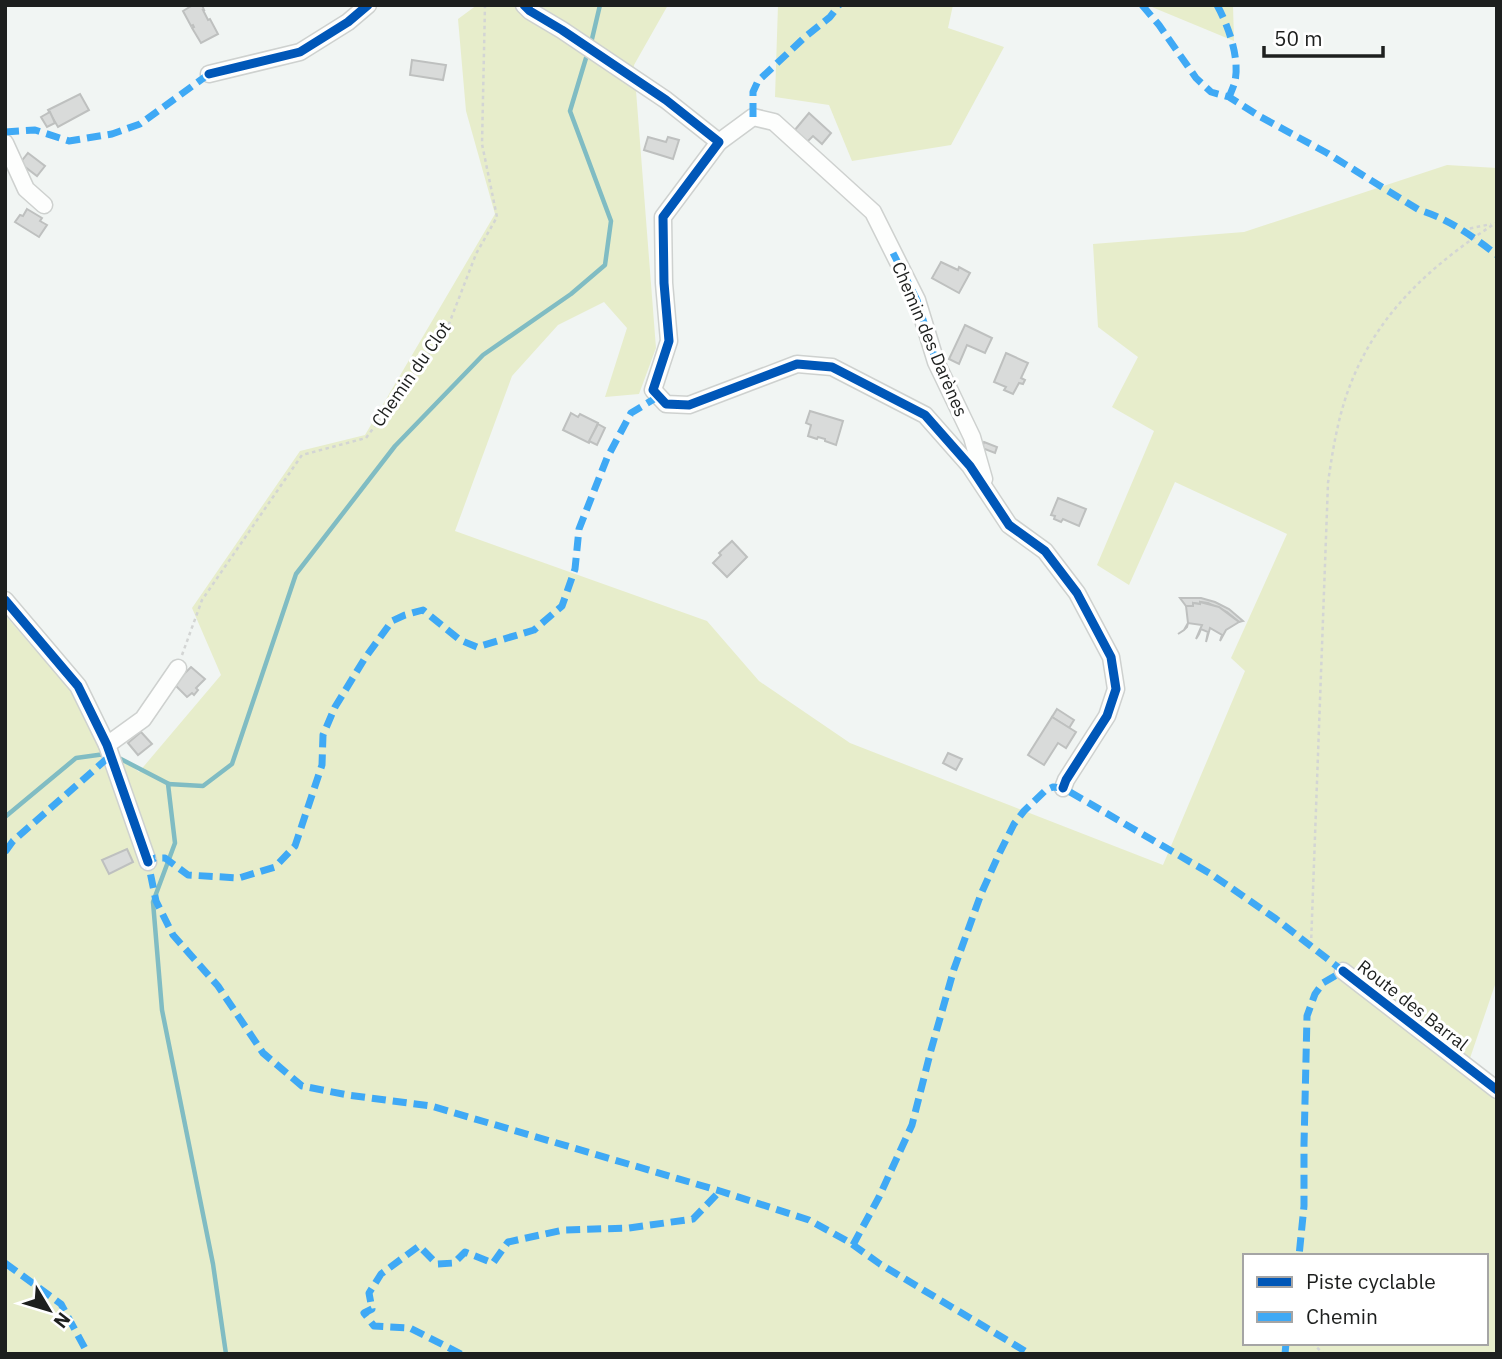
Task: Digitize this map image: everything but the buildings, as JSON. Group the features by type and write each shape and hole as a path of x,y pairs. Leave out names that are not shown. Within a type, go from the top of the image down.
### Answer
{"street":[{"path":"209,74 300,52 348,22 368,5"},
{"path":"523,5 666,100 719,142"},
{"name":"Chemin des Darènes","path":"753,117 775,122 873,212 917,300 936,362 972,436 989,496 970,466 925,415 832,368 797,364 689,405 666,404 653,390 669,341 664,284 663,217 719,142 753,117"},
{"path":"5,143 26,189 44,205"},
{"path":"989,496 1009,525 1045,551 1077,593 1111,657 1116,689 1107,716 1063,788"},
{"path":"5,600 78,686 108,751 148,862"},
{"path":"108,751 143,719 178,668"},
{"name":"Route des Barral","path":"1343,971 1497,1090"}],"path":[{"path":"1463,230 1495,223"},
{"path":"1311,945 1328,483 1334,444 1353,378 1370,343 1395,306 1412,288 1468,241 1495,223"}],"green space":[{"path":"477,5 668,5 634,65 656,348 639,394 605,397 627,328 604,302 558,325 512,376 455,531 707,621 759,681 850,743 1163,865 1245,671 1231,658 1287,534 1175,482 1129,585 1097,565 1154,431 1112,407 1138,357 1098,327 1093,244 1244,232 1447,165 1497,168 1497,979 1468,1064 1497,1089 1497,1354 5,1354 5,615 91,714 107,745 139,772 221,675 192,608 300,451 365,435 495,214 466,111 458,19"},
{"path":"778,5 953,5 948,28 1004,47 951,145 852,161 829,105 775,97"},
{"path":"1147,5 1233,5 1234,41"}],"waterway":[{"path":"592,39 600,5"},
{"path":"226,1354 213,1264 162,1010 153,902 175,843 168,784 203,786 232,764 296,574 395,446 483,355 571,294 605,265 611,221 570,111 586,58"},
{"path":"5,817 76,758 105,754"},
{"path":"117,757 169,784"}],"marked path":[{"path":"753,117 753,92 758,81 830,17 839,5"},
{"path":"1142,5 1196,78 1211,92 1229,97 1419,210 1460,229 1497,255"},
{"path":"1217,5 1229,32 1236,62 1235,81 1229,97"},
{"path":"5,132 35,130 69,141 112,134 140,124 209,74"},
{"path":"893,253 917,300 936,362 944,377"},
{"path":"659,396 631,413 607,458 579,529 575,569 562,606 534,630 477,647 460,640 423,610 392,621 335,707 323,735 322,765 295,846 275,867 239,878 188,875 165,858 155,858 148,862 156,901 173,935 218,986 263,1053 302,1086 431,1106 809,1220 1030,1354"},
{"path":"5,852 13,841 110,756"},
{"path":"853,1245 879,1197 912,1125 954,969 981,894 1014,824 1046,790 1053,787 1063,788 1211,874 1276,919 1343,971 1323,983 1315,994 1307,1016 1304,1206 1299,1254"},
{"path":"461,1354 410,1328 374,1326 364,1313 372,1309 369,1293 381,1274 419,1246 437,1264 454,1263 465,1252 493,1263 508,1242 563,1230 629,1228 693,1219 720,1191"},
{"path":"5,1263 61,1304 88,1354"},
{"path":"1285,1354 1286,1345"}],"cycle path":[{"path":"209,74 300,52 348,22 368,5"},
{"path":"524,5 666,100 719,142 663,217 664,283 669,341 653,390 666,404 689,405 797,364 832,367 925,415 970,466 1009,525 1045,551 1077,593 1111,657 1116,689 1107,716 1063,788"},
{"path":"5,600 78,686 107,745 148,862"},
{"path":"1343,971 1497,1090"}]}
